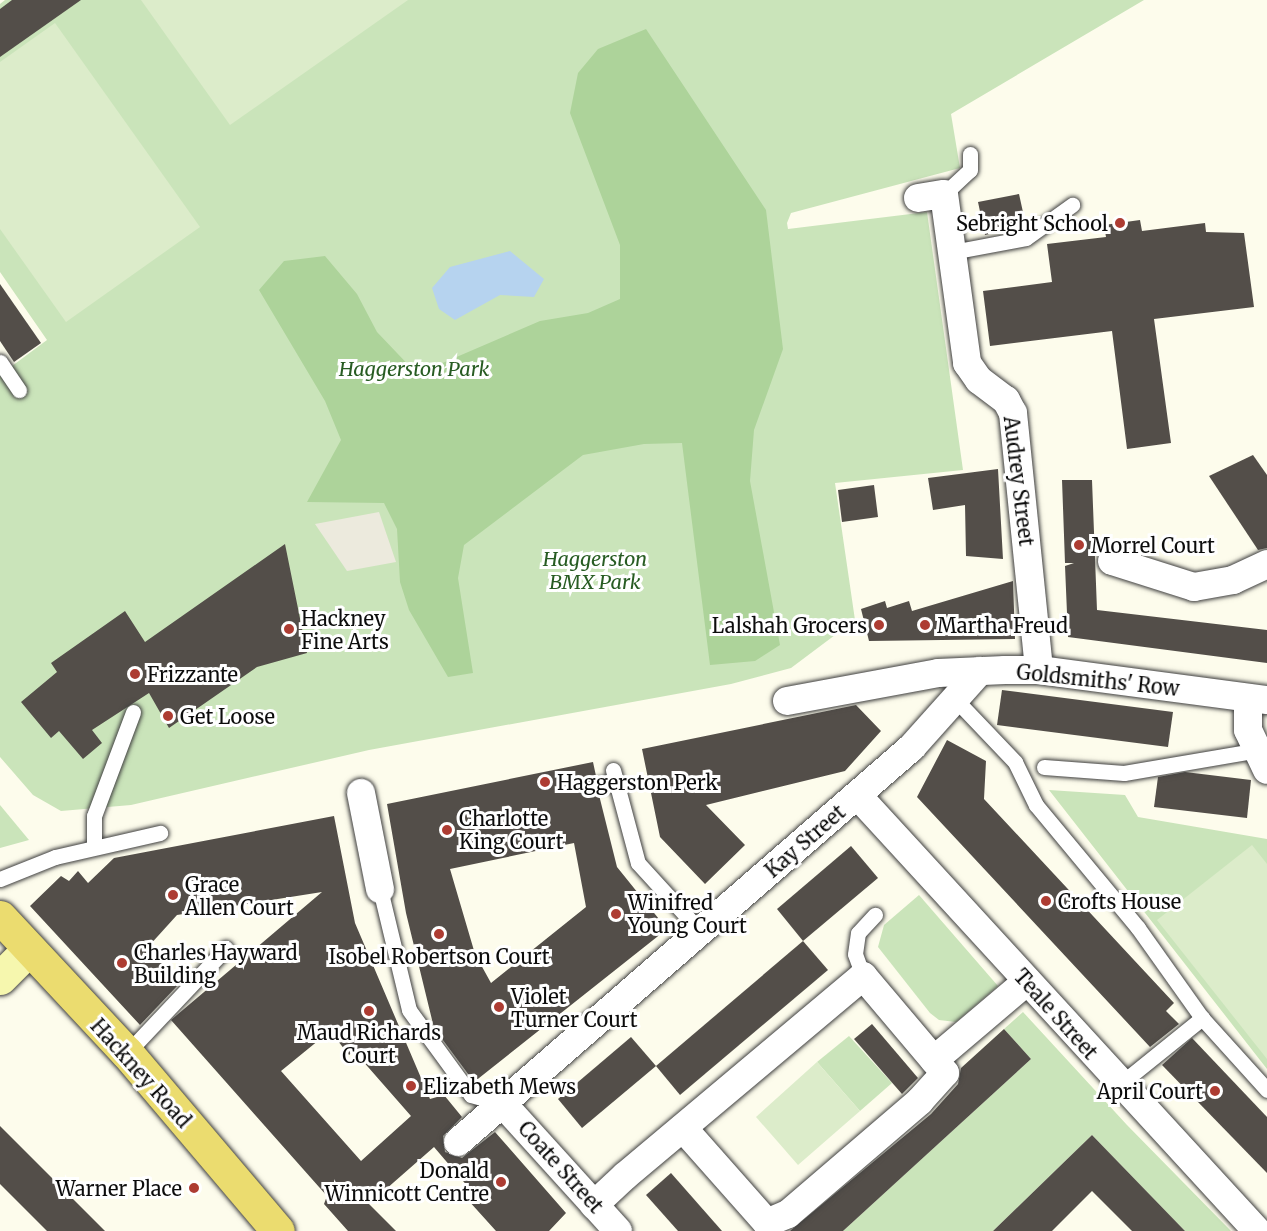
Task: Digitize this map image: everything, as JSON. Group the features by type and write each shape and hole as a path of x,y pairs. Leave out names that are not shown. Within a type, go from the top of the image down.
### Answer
{"main road":[{"name":"Hackney Road","path":"0,917 127,1053 278,1231"},
{"path":"0,978 29,949"}],"street":[{"name":"Audrey Street","path":"931,196 952,252 967,363 979,380 1006,400 1013,413 1039,670"},
{"path":"1112,561 1194,587 1233,580 1267,564"},
{"name":"Goldsmiths' Row","path":"787,701 938,673 1039,670 1258,699"},
{"name":"Kay Street","path":"458,1142 858,796 956,700 980,671"},
{"path":"1258,699 1248,730 1262,760"},
{"path":"361,793 380,889"},
{"name":"Teale Street","path":"858,796 1119,1085 1257,1231"},
{"path":"594,1205 683,1128 863,976 945,1073 920,1101 788,1214 767,1223 683,1128"},
{"path":"934,1060 1027,981"},
{"name":"Coate Street","path":"503,1104 618,1231"}],"lane":[{"path":"931,196 970,170 970,154"},
{"path":"952,252 1026,238 1072,205"},
{"path":"0,362 19,390"},
{"path":"956,700 1015,762 1036,805 1138,928 1202,1018 1267,1090"},
{"path":"94,846 94,816 133,712"},
{"path":"1044,766 1124,773 1262,760"},
{"path":"598,785 614,776 638,863 700,931"},
{"path":"0,879 94,846 160,832"},
{"path":"380,889 409,1010 471,1095 503,1104"},
{"path":"863,976 855,954 858,933 875,915"},
{"path":"127,1053 226,948"},
{"path":"1119,1085 1202,1018"}],"green space":[{"name":"Haggerston Park","path":"5,0 1144,0 951,114 960,168 791,213 787,223 788,229 927,212 963,470 835,483 855,620 791,668 731,684 369,750 131,805 61,811 33,795 0,757 0,375 47,340 0,272 0,4"},
{"path":"141,0 408,0 230,125"},
{"path":"55,23 200,227 66,322 0,229 0,62"},
{"path":"646,29 766,210 783,349 754,430 750,481 780,645 755,661 710,665 682,443 644,444 583,455 464,545 458,578 473,673 448,677 409,610 400,582 397,529 384,503 307,502 341,440 325,401 259,290 284,261 325,256 357,294 377,332 417,374 540,321 588,313 620,299 620,245 570,113 578,73 598,49"},
{"path":"1049,790 1125,795 1138,817 1267,839 1267,1069"},
{"path":"0,805 29,840 0,848"},
{"path":"1252,845 1267,864 1267,1059 1157,920"},
{"path":"919,895 998,986 956,1022 939,1020 930,1013 878,947 884,925"},
{"path":"1023,1012 1127,1125 1231,1231 1185,1231 1092,1135 993,1231 843,1231 1031,1059 1004,1029"},
{"path":"849,1036 892,1083 860,1111 817,1062"},
{"path":"817,1062 860,1111 798,1165 756,1117"}],"shaded area":[{"path":"379,512 396,562 347,571 315,524"}],"water":[{"path":"510,251 544,279 534,297 500,295 455,320 439,309 432,288 450,267"}],"building":[{"path":"12,0 81,0 0,57 0,9"},
{"path":"1019,194 1026,226 985,235 978,202"},
{"path":"1140,220 1142,231 1205,223 1206,232 1244,233 1254,307 1154,319 1171,443 1127,449 1112,331 990,346 983,291 1052,282 1047,244 1106,237 1104,225"},
{"path":"0,284 41,343 14,362 0,341"},
{"path":"1253,455 1267,475 1267,548 1258,550 1209,476"},
{"path":"998,469 1003,559 966,556 965,505 933,510 928,478"},
{"name":"Morrel Court","path":"1062,480 1092,480 1097,610 1267,630 1267,663 1068,637 1065,566 1074,563 1065,563"},
{"path":"874,485 878,517 842,522 838,490"},
{"path":"285,544 307,653 257,667 169,728 149,693 92,730 102,743 83,759 59,731 51,738 21,702 57,672 51,663 125,611 145,642"},
{"path":"1013,581 1015,639 869,641 861,609 885,601 887,608 909,601 912,611"},
{"path":"1002,690 1173,712 1168,747 997,725"},
{"path":"856,705 881,731 845,771 706,805 745,845 705,884 660,837 642,749"},
{"name":"Crofts House","path":"947,740 986,761 984,799 1174,1003 1166,1011 1179,1024 1150,1047 917,797"},
{"path":"593,762 596,776 589,787 599,795 617,867 667,929 474,1082 434,1028 406,913 387,804","holes":["574,843 586,907 491,983 475,954 450,869"]},
{"path":"1185,772 1251,780 1247,818 1154,807 1158,777"},
{"path":"334,816 355,923 430,1099 444,1095 462,1117 443,1136 445,1152 462,1158 495,1132 566,1213 549,1231 496,1231 468,1200 475,1195 434,1147 369,1204 396,1231 348,1231 324,1204 327,1196 171,1020 322,892 177,915 148,947 179,984 140,1025 30,906 61,876 69,881 78,871 88,883 114,858","holes":["330,1031 349,1055 354,1051 411,1116 361,1161 281,1071"]},
{"path":"851,846 878,878 803,941 777,909"},
{"path":"803,941 828,970 680,1095 656,1066"},
{"path":"872,1024 918,1078 902,1094 854,1039"},
{"path":"1004,1029 1031,1059 843,1231 790,1231 931,1114 958,1084 961,1068"},
{"path":"631,1037 656,1066 582,1128 558,1099"},
{"name":"April Court","path":"1192,1038 1267,1117 1267,1173 1162,1065"},
{"path":"0,1126 105,1231 47,1231 0,1184"},
{"path":"1092,1135 1185,1231 1132,1231 1092,1191 1052,1231 993,1231"},
{"path":"671,1173 722,1231 678,1231 646,1195"}],"place":[{"name":"Sebright School","path":"1120,223"},
{"name":"Morrel Court","path":"1079,545"},
{"name":"Lalshah Grocers","path":"879,625"},
{"name":"Martha Freud","path":"925,625"},
{"name":"Hackney Fine Arts","path":"289,629"},
{"name":"Frizzante","path":"135,674"},
{"name":"Get Loose","path":"168,716"},
{"name":"Haggerston Perk","path":"545,782"},
{"name":"Charlotte King Court","path":"447,830"},
{"name":"Grace Allen Court","path":"173,895"},
{"name":"Crofts House","path":"1046,901"},
{"name":"Winifred Young Court","path":"616,914"},
{"name":"Isobel Robertson Court","path":"439,934"},
{"name":"Charles Hayward Building","path":"122,963"},
{"name":"Violet Turner Court","path":"499,1007"},
{"name":"Maud Richards Court","path":"369,1011"},
{"name":"Elizabeth Mews","path":"411,1086"},
{"name":"April Court","path":"1215,1091"},
{"name":"Donald Winnicott Centre","path":"501,1182"},
{"name":"Warner Place","path":"194,1188"}],"park label":[{"name":"Haggerston BMX Park","path":"595,570"}]}
